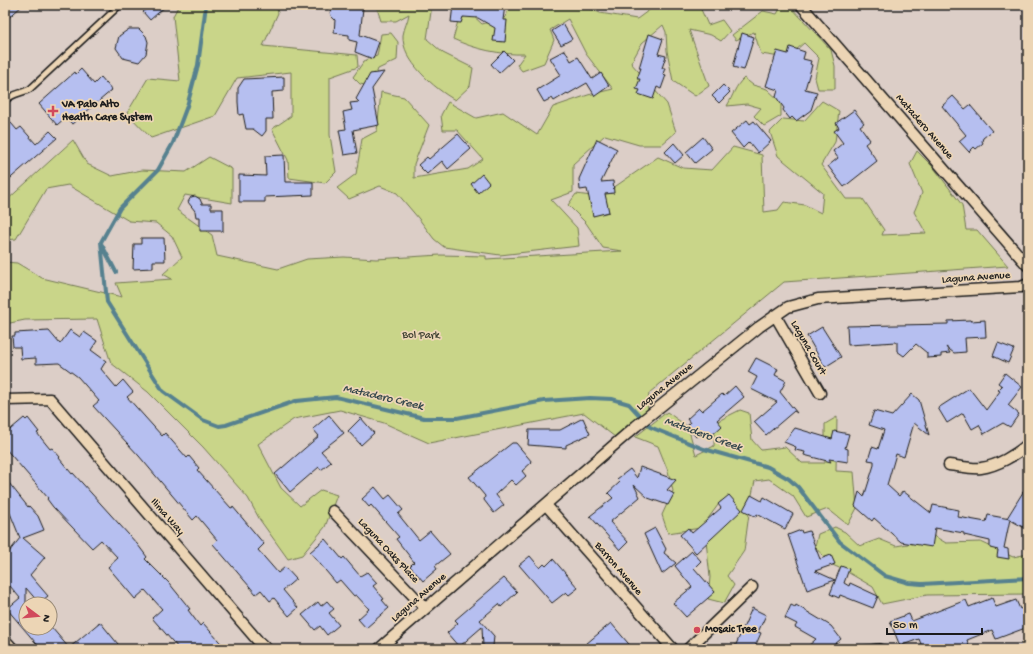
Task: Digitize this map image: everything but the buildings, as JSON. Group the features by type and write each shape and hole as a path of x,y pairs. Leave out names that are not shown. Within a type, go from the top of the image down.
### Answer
{"street":[{"name":"Matadero Avenue","path":"801,5 1028,266"},
{"name":"Laguna Avenue","path":"379,649 636,426 775,315 788,307 818,299 1021,287 1028,284"},
{"name":"Laguna Court","path":"775,315 820,393"},
{"name":"Ilima Way","path":"5,400 50,399 258,641 267,649"},
{"path":"949,465 980,468 1019,452 1028,444"},
{"name":"Barron Avenue","path":"546,505 673,649"},
{"name":"Laguna Oaks Place","path":"333,511 425,608"},
{"path":"688,649 752,587"},
{"path":"5,640 13,649"}],"lane":[{"path":"5,101 10,96 23,93 30,89 120,5"},
{"path":"864,649 879,647 885,649"}],"green space":[{"path":"179,5 276,5 278,13 263,46 357,55 358,67 330,77 330,135 336,172 325,183 289,178 288,160 272,129 291,116 291,72 237,78 215,116 151,138 127,113 148,78 180,81 173,16"},
{"path":"376,5 432,5 427,39 443,53 473,68 470,86 455,100 438,89 413,64 407,54 403,35 409,14 396,21 381,21"},
{"path":"509,5 583,5 600,13 637,19 656,5 699,5 708,25 722,20 730,31 721,41 711,35 689,30 709,86 695,96 673,81 667,51 666,32 663,25 642,43 631,63 667,104 676,132 661,145 639,145 605,135 573,164 573,192 551,200 577,228 579,246 500,255 444,247 434,239 397,193 380,186 349,199 337,188 356,174 362,139 377,131 381,92 404,97 429,125 414,164 414,178 468,169 483,159 457,130 443,130 441,115 448,102 476,118 503,112 537,135 553,107 588,95 613,89 586,54 568,19 550,30 554,40 544,63 522,71 517,65 525,54 488,51 453,39 458,21 470,13 482,24 506,17"},
{"path":"782,5 789,5 831,50 835,66 835,89 818,89 815,78 819,58 804,43 787,58 761,54 754,32 736,40 732,35 763,11 777,14"},
{"path":"391,33 398,42 397,60 378,69 369,86 360,84 353,77 364,61 377,56 381,34"},
{"path":"744,78 753,85 767,89 781,102 781,116 764,126 754,116 761,108 747,104 727,106 736,88"},
{"name":"Bol Park","path":"822,101 839,111 835,142 821,165 846,199 863,199 884,230 882,235 926,233 914,212 922,193 910,164 917,151 934,168 962,205 966,230 977,230 1008,266 784,282 649,393 647,413 615,437 584,413 429,443 384,423 340,410 294,419 258,444 281,488 300,506 321,490 337,495 325,527 302,555 288,559 260,520 248,498 203,447 148,392 111,363 97,319 25,320 5,324 5,262 17,263 42,278 122,297 116,283 172,279 163,274 182,257 172,236 156,223 129,221 68,185 46,189 16,239 5,240 5,202 73,140 87,164 112,176 142,170 186,172 209,157 232,169 232,203 185,195 177,210 212,235 217,256 278,269 307,259 344,257 376,259 440,255 486,256 486,259 622,251 603,248 586,223 568,205 576,194 600,197 658,157 683,168 712,170 733,147 762,155 764,212 778,210 784,202 805,205 821,213 823,193 778,156 770,132 783,119 804,121"},
{"path":"740,410 749,413 752,440 761,450 785,447 802,463 825,463 825,424 837,417 836,471 854,472 857,508 848,525 828,509 806,517 793,496 769,479 755,481 744,551 727,576 734,585 724,603 708,599 710,577 706,541 731,509 721,501 701,528 668,533 662,515 673,491 668,471 658,446 635,437 667,412 688,427 696,455 714,446 714,423"},
{"path":"835,527 845,532 860,546 879,539 896,546 919,542 934,536 946,543 981,542 1013,557 1028,554 1028,594 927,595 882,604 873,587 844,570 830,564 815,547 818,534"}],"waterway":[{"name":"Matadero Creek","path":"206,5 198,65 187,106 173,143 158,170 120,208 101,242 107,302 163,391 203,420 219,426 226,425 296,401 336,397 424,418 457,418 544,401 590,398 612,399 629,404 650,427 704,449 768,467 789,479 798,487 840,542 885,576 909,583 922,584 1028,578"},
{"path":"102,245 116,272"}],"place":[{"name":"VA Palo Alto Health Care System","path":"53,111"},
{"name":"Mosaic Tree","path":"697,630"}]}
